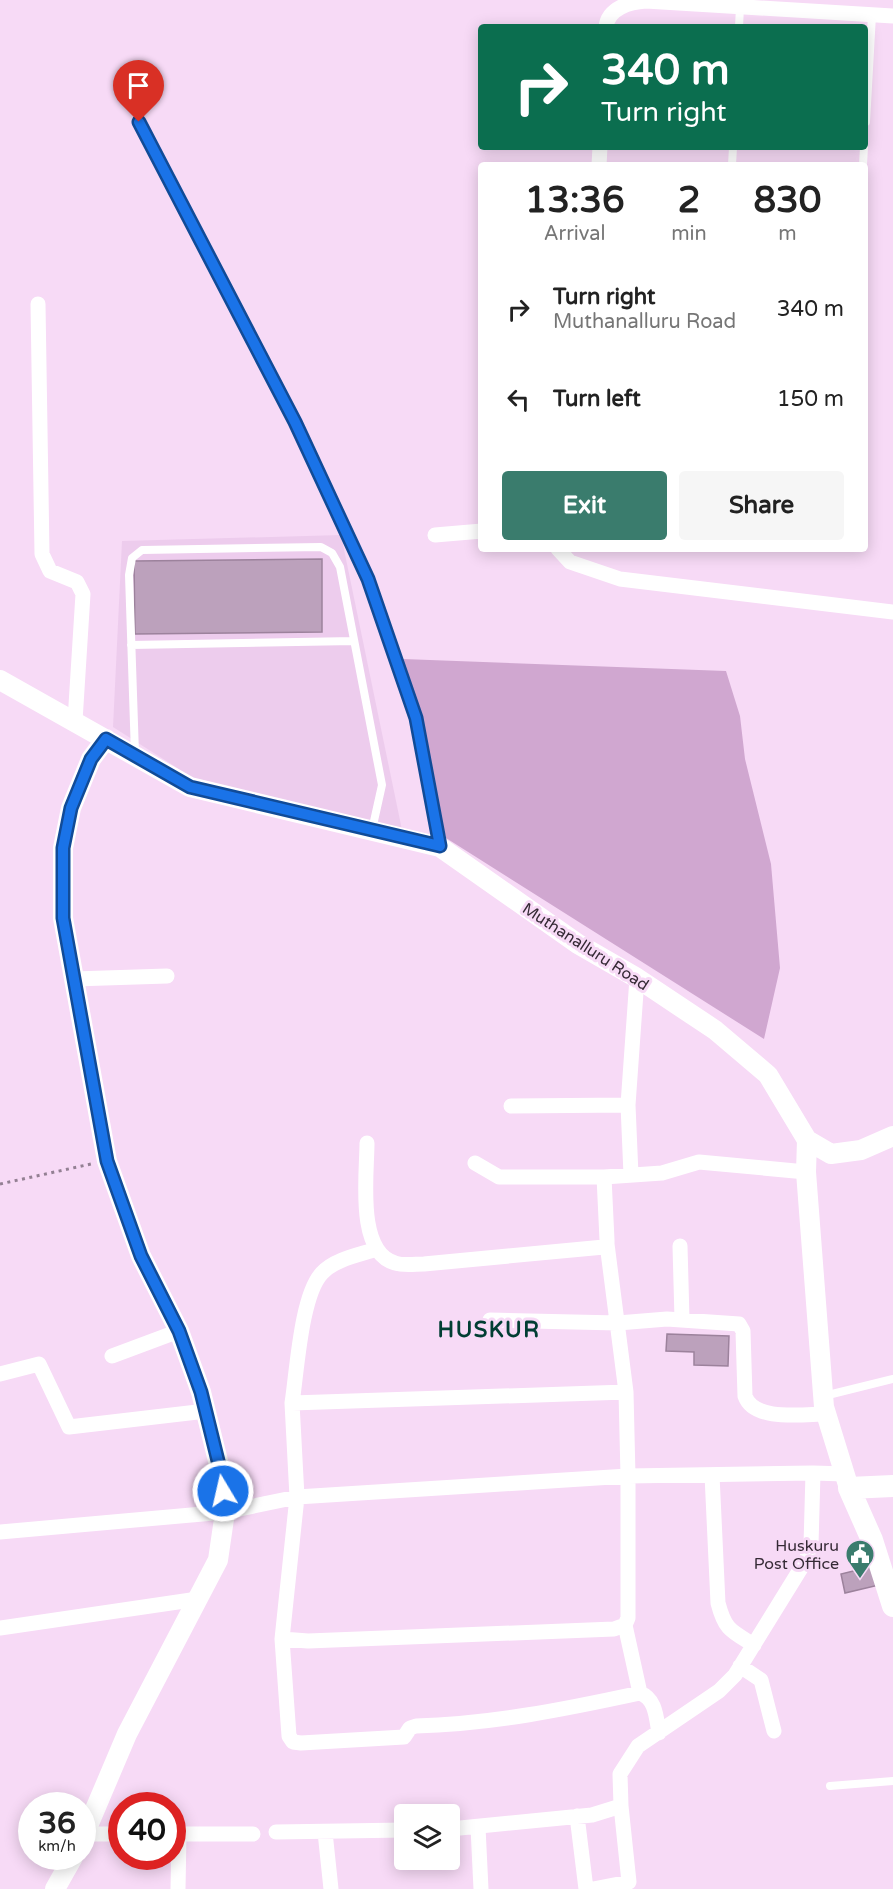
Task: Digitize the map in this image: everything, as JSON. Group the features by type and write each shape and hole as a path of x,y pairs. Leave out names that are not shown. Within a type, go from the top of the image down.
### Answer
{"main road":[{"path":"893,1486 847,1481 872,1540 893,1606"}],"street":[{"path":"607,24 618,8 631,2 646,1 893,16"},
{"path":"38,304 42,554 50,570 77,582 83,594 75,721"},
{"path":"435,534 478,531"},
{"path":"561,552 570,562 620,579 893,612"},
{"name":"Muthanalluru Road","path":"0,680 190,787 440,846 578,944 637,978 715,1030 768,1076 807,1140"},
{"path":"96,1809 128,1734 218,1560 225,1512 220,1469 201,1392 179,1331 141,1256 107,1161 63,918 63,848 71,808 91,759 106,739"},
{"path":"74,979 167,976"},
{"path":"631,1175 628,1105 637,978"},
{"path":"511,1106 628,1105"},
{"path":"0,1532 225,1512 297,1497 628,1476 813,1473 847,1481 825,1405 806,1172 807,1140 831,1154 861,1150 893,1136"},
{"path":"367,1143 366,1215 372,1242 381,1255 396,1264 424,1264 607,1244"},
{"path":"475,1163 499,1177 604,1177 662,1173 699,1162 806,1172"},
{"path":"604,1177 607,1244 626,1392 628,1618 625,1625 640,1693"},
{"path":"680,1246 682,1319"},
{"path":"377,1249 332,1265 313,1285 307,1302 292,1403 297,1497 282,1639 289,1736 293,1742 301,1743 404,1737 410,1728 416,1726 459,1725 547,1712 640,1693 647,1695 652,1702 658,1733"},
{"path":"490,1320 618,1323 682,1319 739,1324 742,1327 745,1396 748,1404 766,1413 788,1415 825,1405"},
{"path":"112,1356 179,1331"},
{"path":"0,1374 39,1364 69,1427 206,1411"},
{"path":"292,1403 626,1392"},
{"path":"593,1889 629,1886 620,1774 638,1746 719,1690 740,1666 754,1645 810,1552 813,1473"},
{"path":"712,1475 718,1603 723,1621 732,1632 754,1645"},
{"path":"0,1628 198,1599"},
{"path":"282,1639 308,1641 530,1634 614,1629 625,1625"},
{"path":"740,1666 761,1680 774,1731"},
{"path":"460,1828 592,1815 621,1806"},
{"path":"577,1816 586,1889"},
{"path":"478,1827 481,1889"},
{"path":"276,1832 394,1830"},
{"path":"325,1832 332,1889"},
{"path":"186,1834 253,1834"},
{"path":"55,1889 66,1870"},
{"path":"177,1870 178,1889"}],"lane":[{"path":"739,24 740,7"},
{"path":"868,86 872,15"},
{"path":"139,122 295,422 368,579 416,718 440,846"},
{"path":"135,756 129,575 132,558 142,550 321,547 332,553 340,567 382,785 372,830"},
{"path":"131,645 354,641"},
{"path":"825,1405 893,1379"},
{"path":"830,1786 893,1781"}],"path":[{"path":"0,1184 107,1161"}],"shaded area":[{"path":"341,535 402,830 193,778 113,727 122,541"},
{"path":"403,659 726,671 740,716 745,759 771,864 780,968 764,1039 446,838"}],"building":[{"path":"322,559 322,632 135,634 134,561"},
{"path":"667,1334 729,1336 728,1366 694,1365 694,1352 666,1351"},
{"name":"Huskuru Post Office","path":"874,1566 879,1585 845,1593 841,1574"}],"place":[{"name":"Huskuru Post Office","path":"860,1580"}],"district":[{"name":"HUSKUR","path":"489,1329"}],"route":[{"path":"139,122 295,422 368,579 416,718 440,846 190,787 106,739 91,759 71,808 63,848 63,918 107,1161 141,1256 179,1331 201,1392 220,1469 223,1491"}]}
